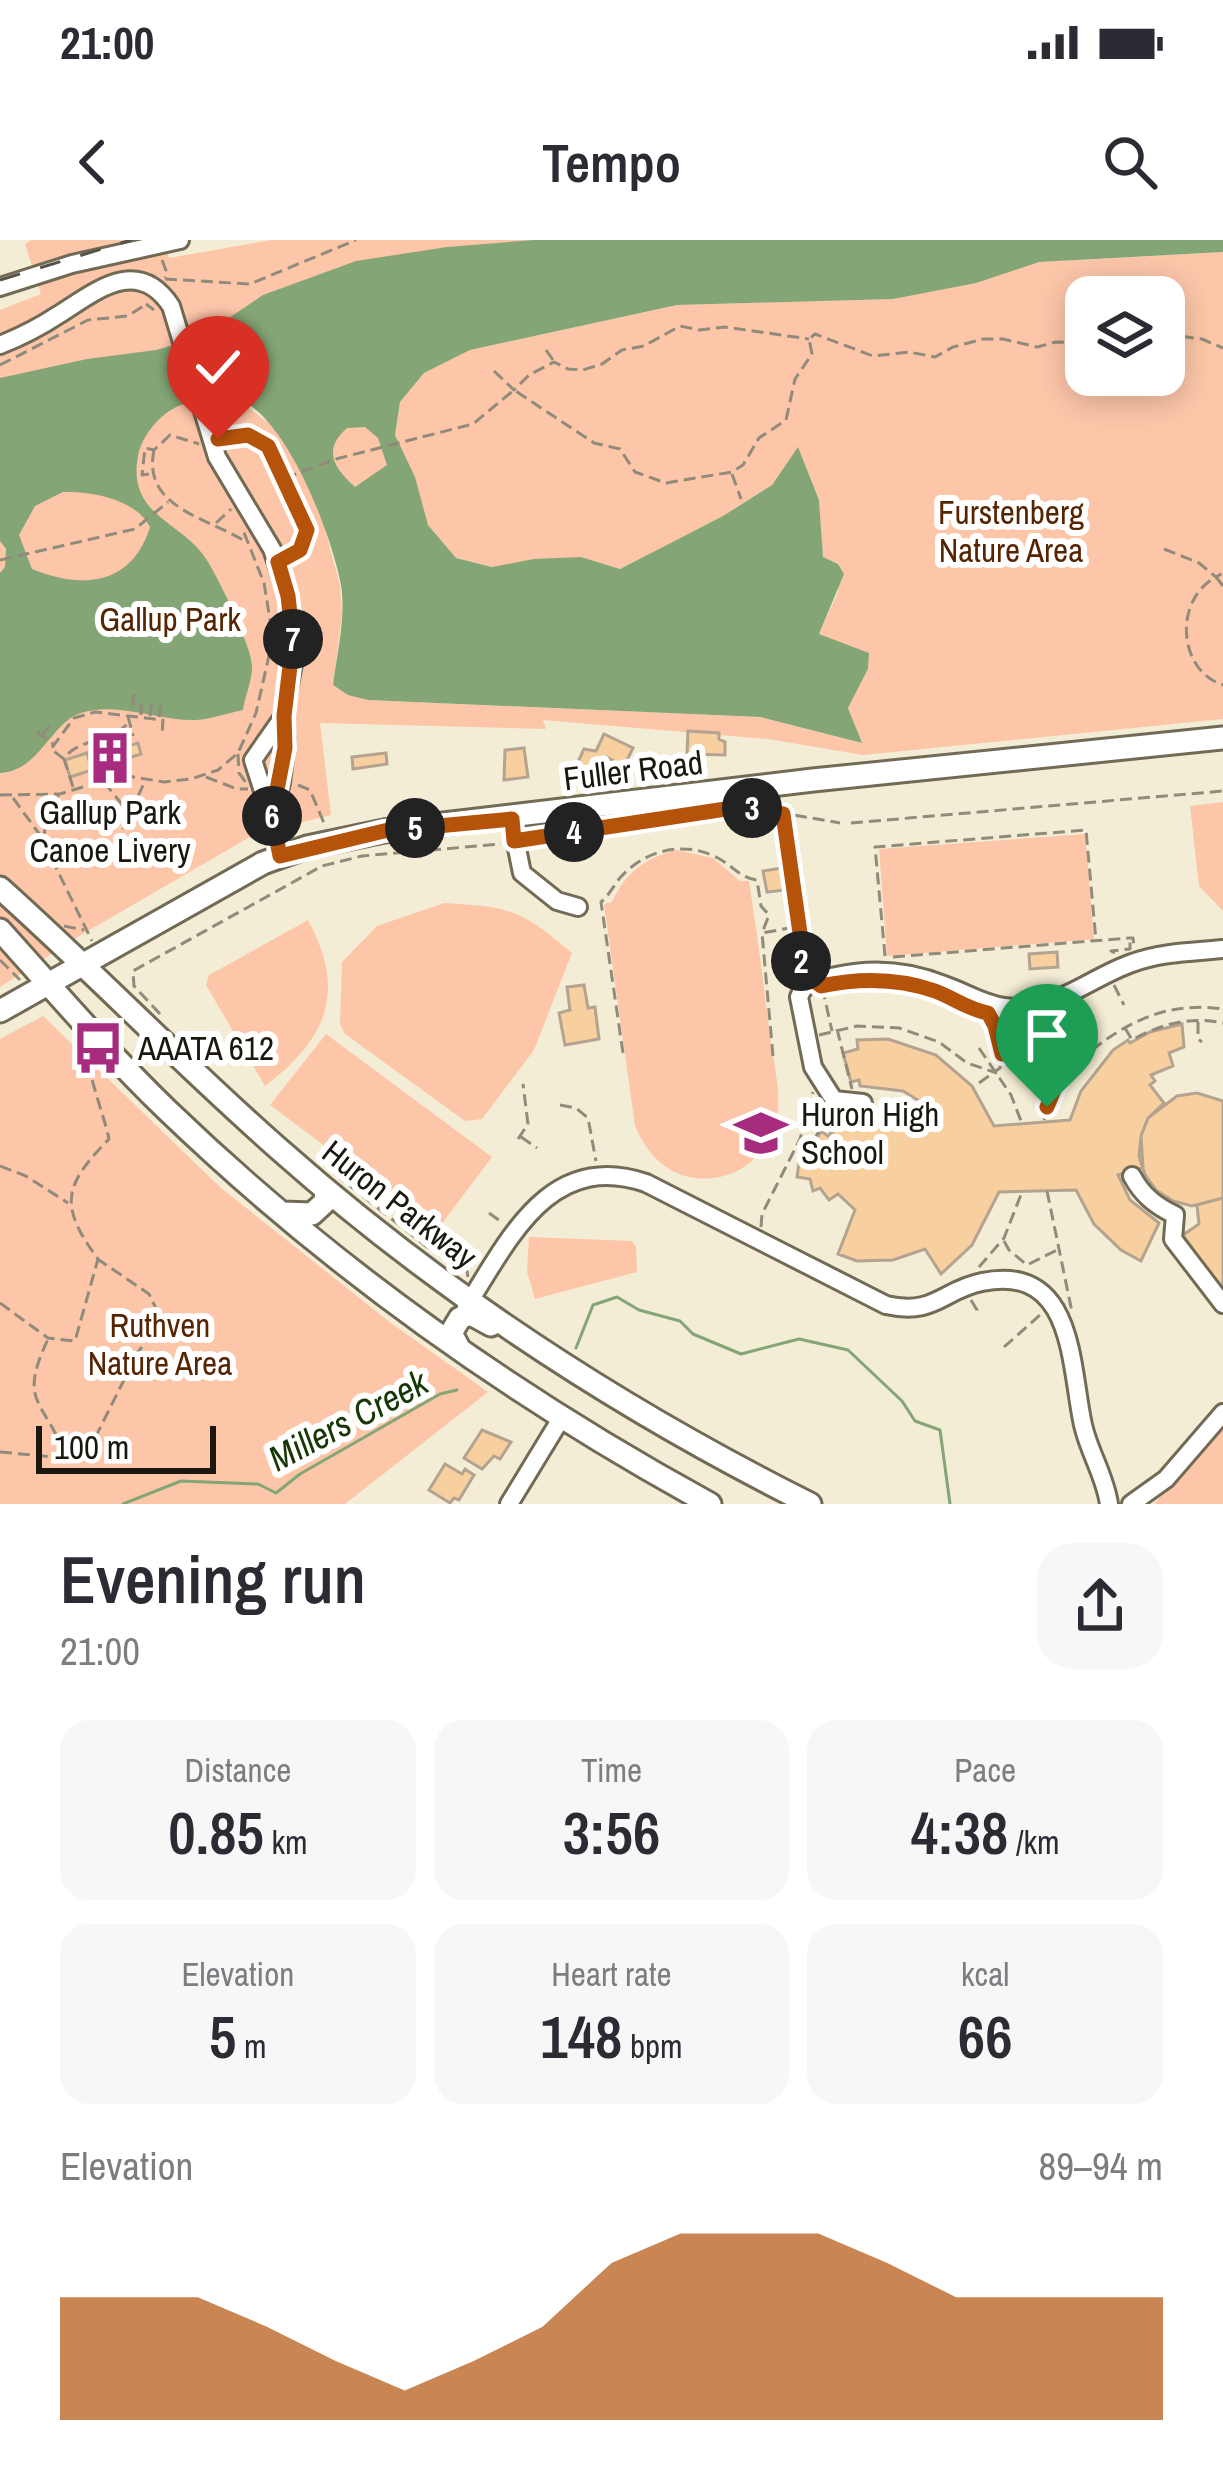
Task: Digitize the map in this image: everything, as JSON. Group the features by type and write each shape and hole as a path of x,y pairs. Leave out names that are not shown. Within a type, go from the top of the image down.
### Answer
{"main road":[{"name":"Fuller Road","path":"0,1011 276,857 384,831 513,830 813,780 1223,738"},
{"name":"Huron Parkway","path":"0,888 444,1282 471,1314 810,1504"},
{"path":"0,930 156,1099 282,1213 459,1348 562,1417 710,1504"},
{"path":"282,1213 312,1214 325,1202 327,1179"},
{"path":"459,1348 451,1333 465,1309"}],"street":[{"path":"0,287 72,264 180,240"},
{"path":"0,346 52,319 90,292 124,280 142,282 165,297 183,337 224,474 278,562 288,596 292,675 272,821 276,857"},
{"path":"276,857 264,830 263,794 253,760 284,716"},
{"path":"513,830 522,873 557,901 578,907"},
{"path":"859,1102 834,1100 813,1066 799,997 802,988 815,980 865,970 931,980 999,1006 1056,1007 1140,960 1223,949"},
{"path":"444,1282 465,1283 476,1275 543,1198 575,1181 608,1175 646,1183 886,1305 926,1306 975,1283 1021,1283 1042,1295 1064,1323 1084,1432 1109,1504"},
{"path":"1132,1176 1156,1206 1175,1215 1173,1239 1223,1304"},
{"path":"465,1309 476,1275"},
{"path":"1131,1504 1166,1479 1223,1413"},
{"path":"508,1504 562,1417"}],"path":[{"path":"164,262 163,281 238,285 262,280 356,240"},
{"path":"290,258 294,266"},
{"path":"0,365 92,323 135,314 153,295"},
{"path":"546,350 554,362 583,370 680,326 809,339 823,335 873,356 909,352 923,357 983,340 1037,347 1065,342"},
{"path":"1185,337 1223,348"},
{"path":"494,370 514,390 595,443 620,449 635,472 666,483 732,472 742,465 759,438 786,420 795,379 812,354 809,339"},
{"path":"285,478 375,448 473,424 529,375 554,362"},
{"path":"218,439 240,434 263,442 306,523 307,539 296,555 259,569"},
{"path":"204,453 204,443 170,435 154,450 151,474 168,502 248,543"},
{"path":"151,474 142,475 141,460 145,448 154,450"},
{"path":"732,472 741,499"},
{"path":"0,795 61,794 122,775 164,782 209,775 238,753 256,713 273,638 259,569 225,496"},
{"path":"0,560 135,529 168,502"},
{"path":"215,524 232,507"},
{"path":"1163,549 1198,562 1223,586"},
{"path":"1223,573 1196,594 1186,622 1186,643 1202,672 1223,685"},
{"path":"133,706 134,696 142,698 140,717"},
{"path":"149,718 152,698"},
{"path":"159,719 162,699"},
{"path":"74,789 64,759 51,749 74,718 95,712 159,719 163,720 162,735"},
{"path":"129,719 133,736"},
{"path":"64,759 74,746 94,744 124,729 129,719"},
{"path":"50,726 40,734 54,745"},
{"path":"94,744 104,780 129,814"},
{"path":"90,762 107,756"},
{"path":"123,830 146,780"},
{"path":"850,823 1223,791"},
{"path":"44,842 49,809 61,794"},
{"path":"12,797 44,842 92,941"},
{"path":"172,1026 134,986 129,972 322,866 513,830 739,807 840,824"},
{"path":"783,814 803,970 821,986 829,984 831,992 824,995 859,1102 856,1112 829,1131 823,1126 814,1139"},
{"path":"1096,940 1086,830 875,847 885,958 1055,948 1096,940 1130,938 1133,938 1134,951 1112,954 1112,950 1130,949 1130,938"},
{"path":"623,1053 601,902 617,881 649,855 683,849 720,859 743,878 757,880"},
{"path":"755,872 761,906 770,916 762,933 773,1056"},
{"path":"62,926 86,930"},
{"path":"762,933 796,926"},
{"path":"1,962 14,974"},
{"path":"1124,1005 1113,984 1126,976"},
{"path":"1040,1016 1056,1007"},
{"path":"1056,1007 1054,1054 1059,1078"},
{"path":"1059,1078 1124,1026 1148,1015 1179,1007 1223,1009"},
{"path":"979,1083 997,1072 1002,1054 988,1013 1003,1016"},
{"path":"1124,1026 1132,1040 1162,1026 1198,1020 1223,1023"},
{"path":"1198,1020 1202,1042"},
{"path":"819,1035 872,1025 899,1028 939,1042 967,1064 997,1072"},
{"path":"1044,1120 1068,1051 1081,1033"},
{"path":"979,1048 1022,1121"},
{"path":"69,1204 80,1169 109,1139 88,1068 90,1051"},
{"path":"1002,1054 1054,1054"},
{"path":"761,1228 762,1214 800,1139 815,1084 813,1066"},
{"path":"523,1084 528,1124 519,1137 537,1148"},
{"path":"560,1105 576,1108 588,1118 596,1163"},
{"path":"0,1166 26,1176 69,1204 81,1236 98,1259 149,1294 162,1322 138,1352 97,1434 65,1458 0,1452"},
{"path":"327,1179 476,1275"},
{"path":"1047,1191 1072,1311"},
{"path":"969,1274 1004,1238 1022,1192"},
{"path":"489,1213 505,1223"},
{"path":"1004,1238 1009,1250 1027,1265 1059,1250"},
{"path":"0,1303 48,1338 75,1341 98,1259"},
{"path":"967,1294 975,1314"},
{"path":"1004,1347 1047,1309"},
{"path":"48,1338 33,1371 32,1390 37,1407 56,1430 65,1458"}],"green space":[{"path":"31,240 163,240 169,258 271,240 534,240 513,243 232,396 276,428 377,392 399,483 324,526 340,585 342,615 333,685 368,700 760,717 861,743 848,708 868,669 869,654 819,634 838,592 838,564 823,558 819,500 798,448 772,485 620,569 581,557 493,567 456,558 428,525 395,434 400,402 424,373 470,350 677,305 893,299 1038,262 1223,252 1223,719 863,755 768,739 543,720 546,729 320,723 331,815 255,834 0,987 0,310 41,294 25,244"},
{"path":"1223,802 1223,911 1199,886 1190,806"},
{"path":"1085,834 1094,939 887,956 879,849"},
{"path":"677,850 713,858 740,881 749,881 777,1082 775,1125 761,1152 739,1170 710,1178 684,1176 666,1167 635,1126 604,904 612,902 638,868"},
{"path":"444,903 514,913 572,953 534,1050 482,1119 465,1121 345,1034 340,1024 342,962 377,926"},
{"path":"308,920 326,970 324,1012 303,1050 265,1086 206,985 209,975"},
{"name":"Ruthven Nature Area","path":"43,1016 221,1188 391,1323 488,1392 345,1504 0,1504 0,1039"},
{"path":"326,1034 492,1157 437,1230 270,1105"},
{"path":"529,1237 632,1241 637,1272 535,1299 527,1272"},
{"path":"1223,1426 1223,1504 1154,1504"}],"shaded area":[{"path":"534,240 1223,240 1223,252 1039,262 976,283 893,299 677,305 470,350 424,373 400,402 395,435 415,477 428,525 456,558 492,567 581,557 620,569 772,485 798,447 819,500 823,557 838,564 844,574 819,634 869,653 868,669 848,708 862,743 760,717 368,700 348,695 333,685 342,623 341,585 316,506 268,422 249,405 218,395 176,407 161,417 140,448 137,476 148,504 204,556 232,610 252,665 243,710 196,720 109,709 81,713 61,726 25,764 0,773 0,573 6,549 0,541 0,378 199,338 263,295 356,261","holes":["365,427 378,438 387,465 355,487 341,473 333,451 347,428","63,492 112,499 143,517 150,527 131,561 103,578 87,580 32,569 19,535 35,506"]}],"building":[{"path":"688,731 719,733 725,755 687,754"},
{"path":"604,734 633,748 624,766 606,757 598,774 577,764 584,749 596,751"},
{"name":"Gallup Park Canoe Livery","path":"122,741 124,747 138,743 141,754 70,777 65,760 87,753 89,760 106,754 104,747"},
{"path":"524,748 528,777 504,780 505,750"},
{"path":"386,753 387,764 353,769 352,757"},
{"path":"782,868 785,890 767,892 763,871"},
{"path":"1057,952 1058,967 1030,969 1029,954"},
{"path":"584,985 588,1008 595,1007 599,1039 565,1045 559,1013 570,1010 567,987"},
{"path":"1182,1024 1184,1047 1169,1053 1173,1066 1151,1075 1155,1081 1150,1085 1164,1103 1148,1118 1141,1136 1143,1167 1118,1175 1130,1200 1159,1223 1141,1261 1121,1250 1094,1224 1076,1190 999,1192 972,1245 941,1274 925,1249 893,1260 857,1261 838,1254 855,1210 838,1194 829,1200 820,1188 813,1191 810,1179 797,1177 802,1141 815,1142 821,1131 828,1136 844,1121 870,1112 886,1113 910,1126 929,1107 903,1091 851,1082 843,1053 858,1049 857,1040 888,1039 936,1055 972,1086 994,1126 1070,1120 1081,1091 1113,1050 1128,1040"},
{"path":"1197,1093 1223,1101 1223,1198 1192,1206 1156,1190 1139,1156 1148,1118 1177,1096"},
{"path":"1223,1198 1223,1294 1183,1235 1199,1224 1197,1205"},
{"path":"482,1430 511,1442 500,1459 494,1456 482,1469 464,1458"},
{"path":"445,1464 474,1475 459,1500 450,1503 429,1490"}],"waterway":[{"name":"Millers Creek","path":"576,1348 593,1305 617,1297 639,1310 680,1321 693,1334 741,1354 799,1339 848,1350 902,1401 915,1421 940,1430 950,1504"},
{"name":"Millers Creek","path":"123,1504 181,1481 258,1484 276,1493 300,1474 440,1394 457,1390"}],"railway":[{"path":"0,280 131,240"}],"place":[{"name":"Gallup Park Canoe Livery","path":"110,758"},
{"name":"AAATA 612","path":"98,1048"},
{"name":"Huron High School","path":"761,1133"}],"route":[{"path":"218,439 248,435 268,446 307,530 307,539 296,555 278,562 293,641 281,783 272,816 280,856 384,831 512,819 514,841 739,807 783,814 806,975 821,986 859,979 915,985 988,1013 1002,1054 1054,1054 1059,1078 1047,1107"}],"park label":[{"name":"Furstenberg Nature Area","path":"1011,531"},
{"name":"Gallup Park","path":"170,619"}]}
